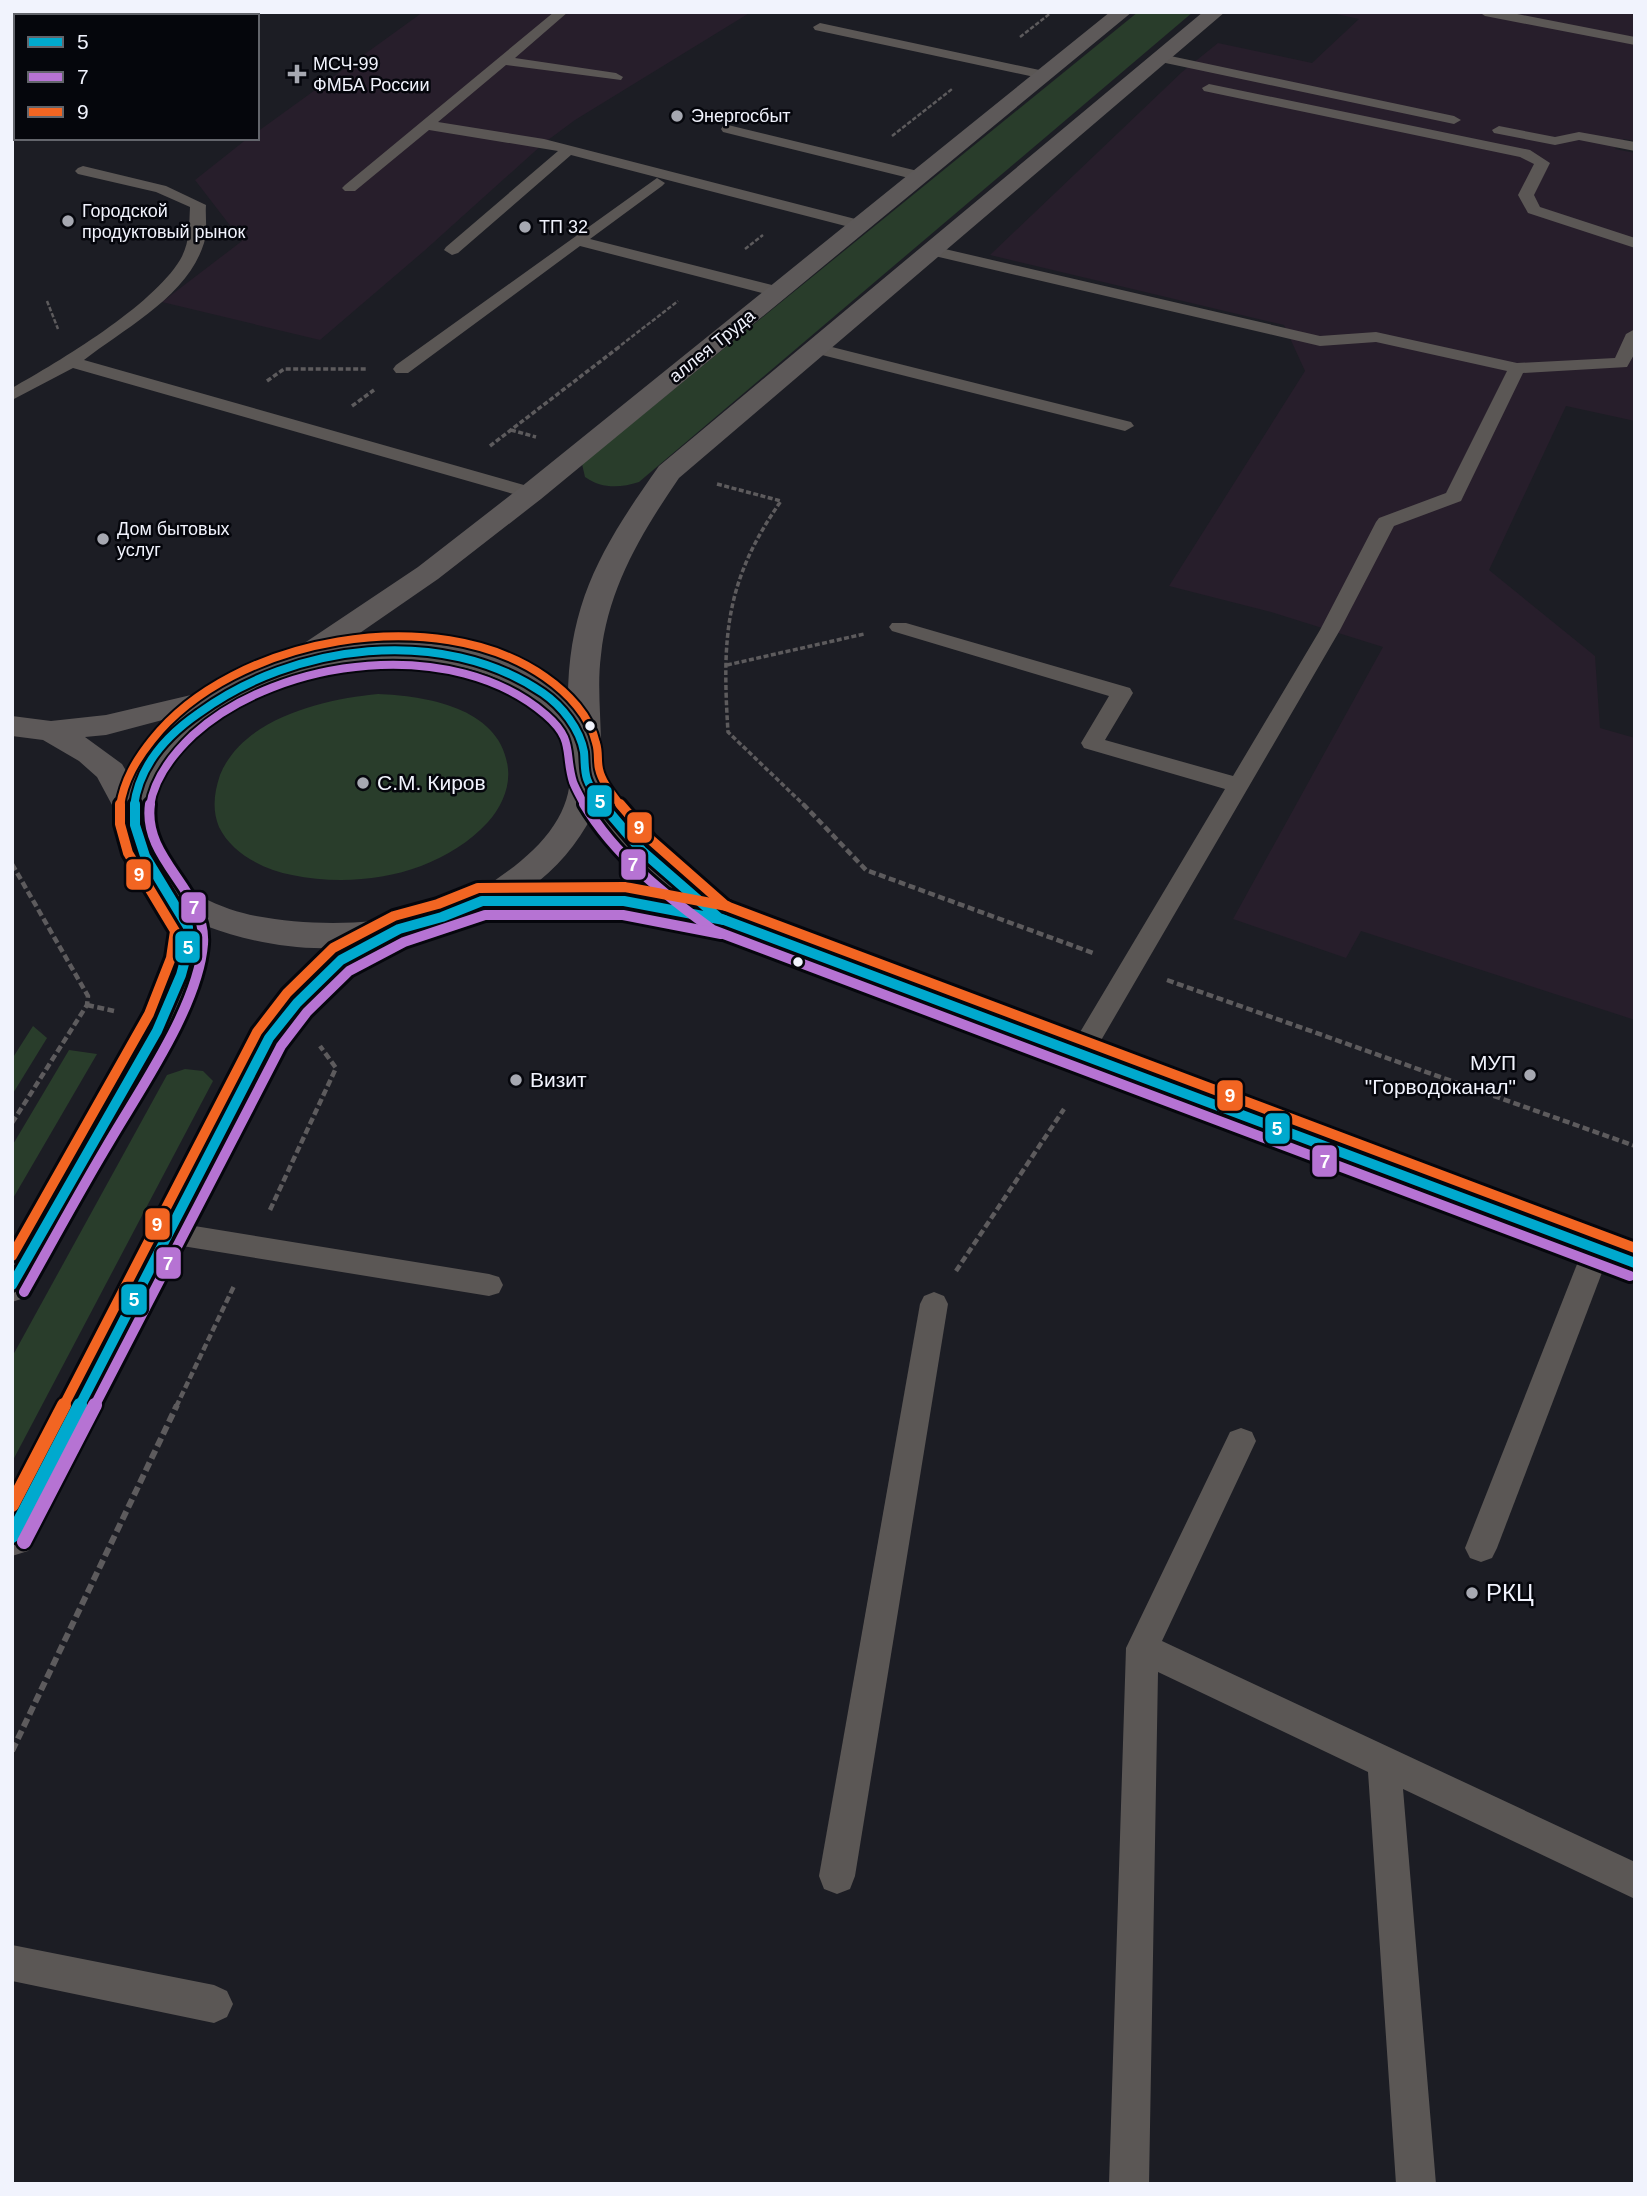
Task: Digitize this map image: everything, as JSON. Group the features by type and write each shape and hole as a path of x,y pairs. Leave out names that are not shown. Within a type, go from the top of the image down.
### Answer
{"street":[{"name":"аллея Труда","path":"292,665 428,573 531,493 1122,12"},
{"path":"167,888 205,912 228,922 267,932 310,937 400,929 442,917 482,901 517,880 567,831 580,805 586,766 586,655 598,592 627,532 669,472 1215,12"},
{"path":"12,1285 162,1020 180,975 190,930 167,888 148,865 136,841 133,814 138,788 149,762 176,729 223,695 256,678 292,665 330,656 408,651 445,654 480,662 520,678 560,707 576,729 586,766 622,831 653,862 719,918"},
{"path":"12,726 51,731 106,725 223,695"},
{"path":"51,731 90,754 110,771 133,814"},
{"path":"482,901 624,901 719,918 1635,1263"},
{"path":"12,1536 269,1038 298,1003 341,960 400,929"}],"lane":[{"path":"351,188 562,12"},
{"path":"1485,12 1631,38"},
{"path":"820,27 1044,75"},
{"path":"1161,58 1555,142 1579,135 1635,147"},
{"path":"504,61 616,76"},
{"path":"1209,88 1525,153 1542,163 1526,195 1534,210 1635,243"},
{"path":"426,125 569,149 861,225"},
{"path":"728,129 921,176"},
{"path":"452,250 569,149"},
{"path":"12,395 71,362 154,299 180,274 196,243 198,205 160,189 83,171"},
{"path":"402,369 657,183"},
{"path":"578,241 778,292"},
{"path":"932,251 1320,341 1376,337 1517,368 1621,363 1635,334"},
{"path":"816,348 1125,426"},
{"path":"71,362 531,493"},
{"path":"1080,1054 1330,630 1387,522 1454,497 1517,368"},
{"path":"899,626 1122,692 1092,743 1238,785"},
{"path":"170,1233 489,1285"},
{"path":"1480,1548 1597,1249"},
{"path":"837,1876 934,1304"},
{"path":"1129,2184 1142,1648 1241,1441"},
{"path":"1142,1648 1635,1881"},
{"path":"1384,1763 1416,2184"},
{"path":"12,1964 214,2004"}],"path":[{"path":"229,407 284,369 402,369"},
{"path":"710,482 780,501 750,550 730,601 723,653 728,732 820,820 866,870 1635,1146"},
{"path":"727,665 899,626"},
{"path":"12,864 88,996 87,1005 12,1123"},
{"path":"12,1751 336,1068 319,1045"},
{"path":"934,1304 1064,1109"}],"shaded area":[{"path":"423,12 751,12 575,120 544,143 320,340 162,302 242,241 195,180 245,140 259,140 259,131"},
{"path":"1327,12 1635,12 1635,141 1624,139 1615,149 1635,153 1635,421 1566,406 1489,570 1595,656 1600,728 1635,738 1635,1020 1361,931 1346,958 1233,919 1383,647 1271,612 1169,586 1305,371 1284,325 990,255 1182,72 1218,43 1312,63 1359,19"}],"green space":[{"path":"1138,12 1193,12 639,482 611,486 598,484 585,477 582,464"},
{"path":"378,694 418,698 459,709 492,732 503,748 508,783 504,797 488,822 469,840 447,854 398,873 371,878 318,879 282,873 260,865 232,845 219,827 215,808 220,775 231,755 247,739 287,715 334,701"},
{"path":"33,1026 47,1038 12,1095 12,1059"},
{"path":"69,1050 97,1054 12,1200 12,1146"},
{"path":"185,1069 203,1071 213,1081 12,1462 12,1357 167,1075"}],"transit line":[{"name":"9","path":"12,1256 149,1014 171,958 175,931 134,867 120,824 124,788 140,755 168,719 207,689 253,666 303,649 356,639 409,637 458,641 502,654 531,668 559,687 590,726 596,741 601,775 625,811 666,854 726,906 1635,1248"},
{"name":"5","path":"12,1285 157,1031 181,975 188,949 188,927 145,856 135,825 135,797 150,762 183,724 220,697 262,676 309,661 357,653 407,651 455,656 500,670 548,696 576,729 583,748 587,779 597,798 627,836 656,865 719,918 1635,1263"},
{"name":"7","path":"24,1292 169,1036 197,972 203,944 201,921 157,849 150,831 148,814 151,797 165,767 176,752 202,727 236,703 278,685 325,672 374,666 424,666 471,674 512,690 546,715 566,741 574,783 600,828 654,884 713,930 1630,1276"},
{"name":"9","path":"12,1505 257,1032 287,993 333,948 394,916 438,904 478,888 625,887 727,906"},
{"name":"5","path":"12,1536 269,1038 297,1003 341,960 399,929 442,917 482,901 624,901 724,920"},
{"name":"7","path":"24,1542 281,1046 307,1012 349,971 404,942 485,915 623,915 721,934"}],"place":[{"name":"МСЧ-99 ФМБА России","path":"297,74"},
{"name":"Энергосбыт","path":"677,116"},
{"name":"Городской продуктовый рынок","path":"68,221"},
{"name":"ТП 32","path":"525,227"},
{"name":"Дом бытовых услуг","path":"103,539"},
{"name":"С.М. Киров","path":"363,783"},
{"name":"МУП \"Горводоканал\"","path":"1530,1075"},
{"name":"Визит","path":"516,1080"},
{"name":"РКЦ","path":"1472,1593"}]}
